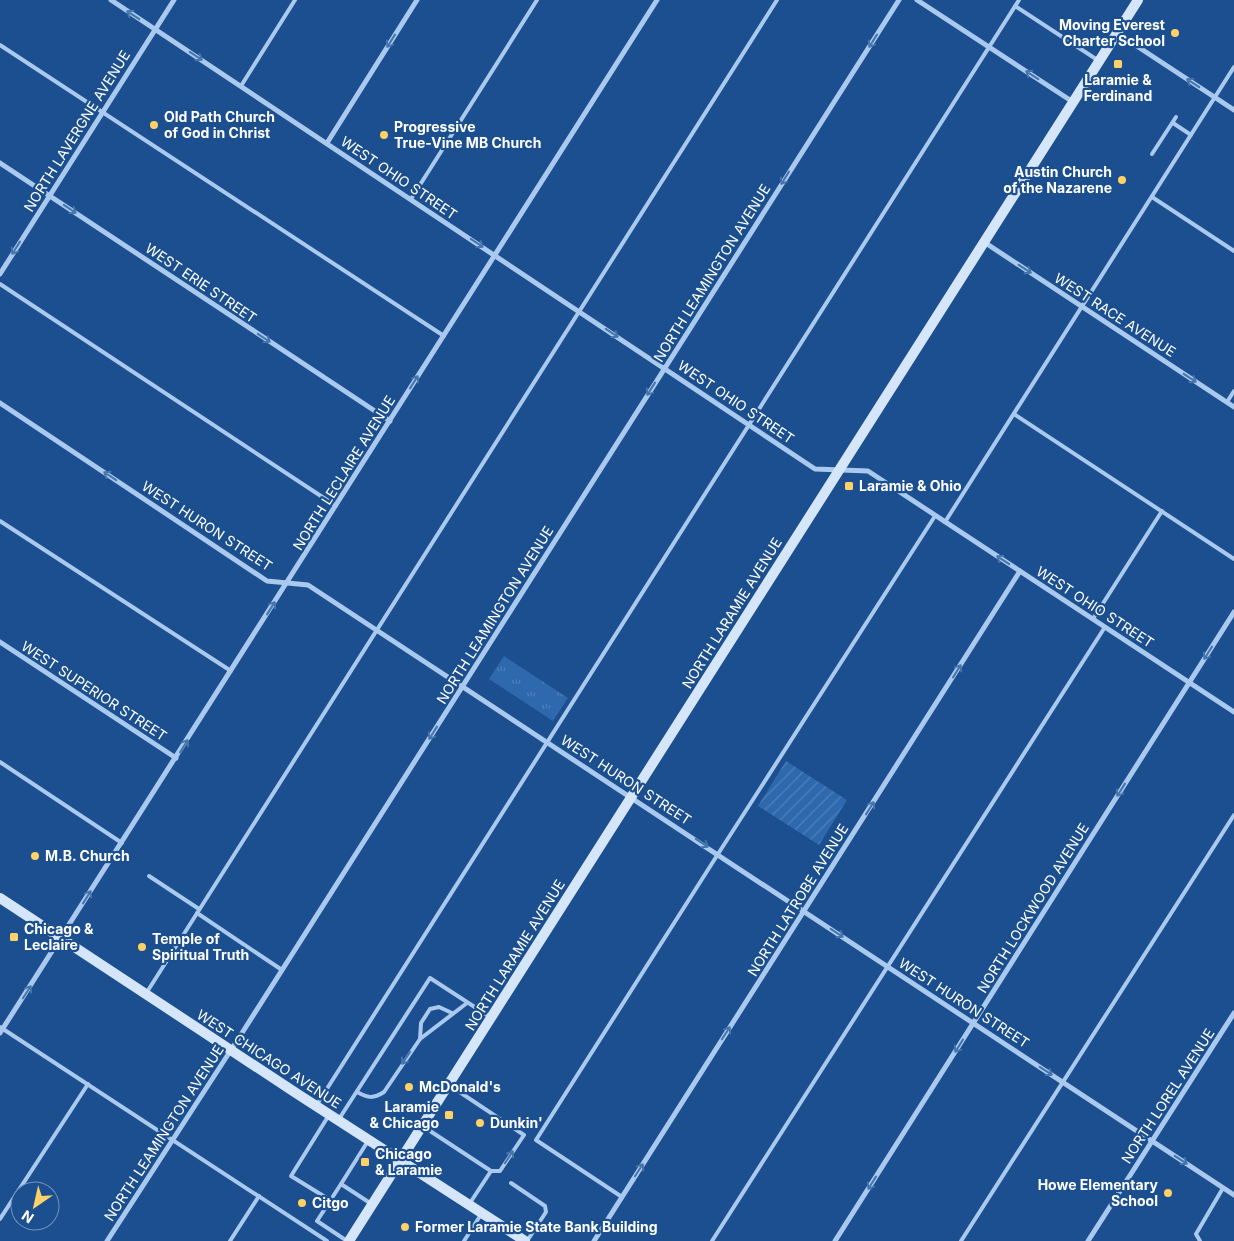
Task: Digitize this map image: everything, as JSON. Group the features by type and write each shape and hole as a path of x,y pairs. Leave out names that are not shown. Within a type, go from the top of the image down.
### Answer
{"street":[{"name":"WEST OHIO STREET","path":"111,0 815,469 868,471 1234,712"},
{"name":"NORTH LAVERGNE AVENUE","path":"0,274 174,0"},
{"path":"327,143 417,0"},
{"name":"NORTH LECLAIRE AVENUE","path":"1,1029 122,843 657,0"},
{"name":"NORTH LEAMINGTON AVENUE","path":"107,1241 231,1051 899,0"},
{"path":"917,0 1073,102"},
{"name":"NORTH LARAMIE AVENUE","path":"348,1241 1138,0"},
{"path":"1117,33 1234,110"},
{"name":"WEST ERIE STREET","path":"0,163 390,421"},
{"name":"WEST RACE AVENUE","path":"984,242 1234,407"},
{"name":"WEST HURON STREET","path":"0,403 267,581 308,585 1234,1195"},
{"name":"NORTH LATROBE AVENUE","path":"594,1241 1020,571"},
{"name":"NORTH LOCKWOOD AVENUE","path":"835,1241 1234,612"},
{"name":"WEST SUPERIOR STREET","path":"0,642 176,758"},
{"name":"WEST CHICAGO AVENUE","path":"0,898 333,1118 482,1213 514,1238 526,1241"},
{"name":"NORTH LOREL AVENUE","path":"1088,1241 1234,1013"}],"lane":[{"path":"241,86 295,0"},
{"path":"411,199 537,0"},
{"path":"146,994 777,0"},
{"path":"316,1106 1019,0"},
{"path":"1015,6 1099,61"},
{"path":"0,45 444,336"},
{"path":"945,522 1234,67"},
{"path":"1152,154 1176,117"},
{"path":"1172,123 1191,135"},
{"path":"1152,197 1234,251"},
{"path":"0,284 336,506"},
{"path":"1227,402 1234,391"},
{"path":"1014,414 1234,559"},
{"path":"1093,619 1162,511"},
{"path":"622,1197 536,1140 935,516"},
{"path":"0,521 231,671"},
{"path":"712,1241 1105,627"},
{"path":"0,762 122,843"},
{"path":"961,1241 1234,815"},
{"path":"149,876 282,970"},
{"path":"330,1200 291,1176 333,1118 357,1092 430,978 491,1018"},
{"path":"357,1092 368,1098 375,1098 384,1092 420,1039 452,1013 468,1003"},
{"path":"420,1039 421,1022 430,1009 439,1007 452,1013"},
{"path":"1,1029 327,1241"},
{"path":"0,1219 88,1084"},
{"path":"422,1126 490,1171 500,1171 524,1135 449,1085"},
{"path":"348,1241 316,1221 368,1140"},
{"path":"468,1205 490,1171"},
{"path":"511,1182 546,1206 546,1212 526,1241"},
{"path":"341,1184 372,1204"},
{"path":"1200,1241 1196,1234 1223,1188"},
{"path":"230,1241 259,1196"},
{"path":"464,1241 482,1213"}],"green space":[{"path":"504,656 568,698 553,721 489,679"},
{"path":"786,761 847,800 819,845 758,806"}],"place":[{"name":"Moving Everest Charter School","path":"1175,33"},
{"name":"Laramie & Ferdinand","path":"1118,64"},
{"name":"Old Path Church of God in Christ","path":"154,125"},
{"name":"Progressive True-Vine MB Church","path":"384,135"},
{"name":"Austin Church of the Nazarene","path":"1122,180"},
{"name":"Laramie & Ohio","path":"849,486"},
{"name":"M.B. Church","path":"35,856"},
{"name":"Chicago & Leclaire","path":"14,937"},
{"name":"Temple of Spiritual Truth","path":"142,947"},
{"name":"McDonald's","path":"409,1087"},
{"name":"Laramie & Chicago","path":"449,1115"},
{"name":"Dunkin'","path":"480,1123"},
{"name":"Chicago & Laramie","path":"365,1162"},
{"name":"Howe Elementary School","path":"1168,1193"},
{"name":"Citgo","path":"302,1203"},
{"name":"Former Laramie State Bank Building","path":"405,1227"}]}
